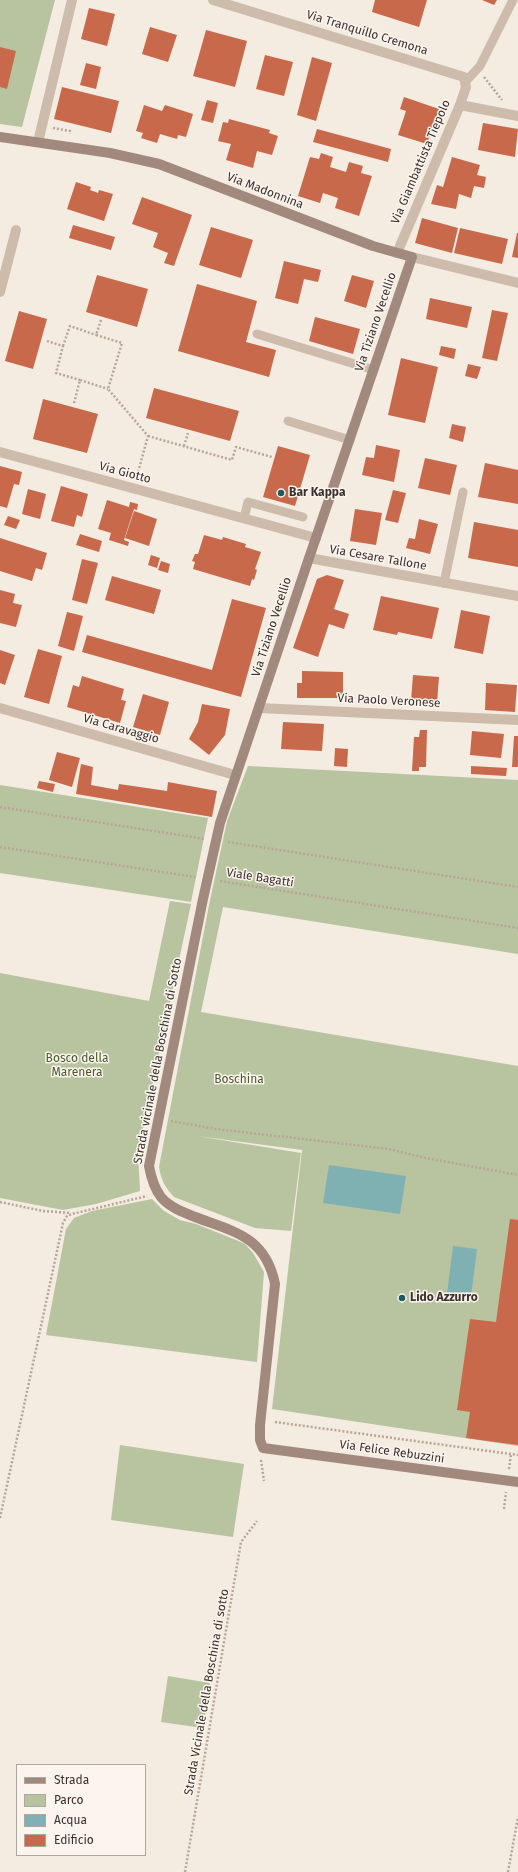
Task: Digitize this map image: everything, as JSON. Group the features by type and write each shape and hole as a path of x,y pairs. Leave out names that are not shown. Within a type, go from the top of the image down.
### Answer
{"street":[{"path":"38,142 72,0"},
{"name":"Via Tranquillo Cremona","path":"213,0 460,75 466,81"},
{"name":"Via Giambattista Tiepolo","path":"398,253 460,105 466,87 466,81"},
{"path":"460,105 518,116"},
{"name":"Via Madonnina","path":"0,138 110,152 159,164 373,246 412,257 518,282"},
{"path":"0,292 2,274 16,230"},
{"name":"Via Tiziano Vecellio","path":"207,879 220,823 235,776 308,558 412,257"},
{"name":"Via Giotto","path":"0,452 316,538"},
{"name":"Via Cesare Tallone","path":"308,558 518,596"},
{"name":"Via Caravaggio","path":"0,708 235,776"},
{"name":"Via Paolo Veronese","path":"259,708 518,720"},
{"name":"Strada vicinale della Boschina di Sotto","path":"207,879 149,1166 157,1191 165,1201 184,1212 239,1233 250,1239 259,1248 272,1270 275,1284 259,1435 260,1443 263,1448"},
{"name":"Via Felice Rebuzzini","path":"263,1448 518,1482"}],"lane":[{"path":"466,81 480,66 513,0"},
{"path":"257,334 374,370"},
{"path":"288,421 350,440"},
{"path":"444,583 462,492"},
{"path":"244,518 248,502 303,517"}],"path":[{"path":"96,335 101,320"},
{"path":"108,389 122,343 70,326 56,373 108,389 148,436 232,460 236,447 272,456"},
{"path":"47,341 63,346"},
{"path":"74,403 80,380"},
{"path":"184,446 188,433"},
{"path":"133,488 148,436"},
{"path":"0,807 518,887"},
{"name":"Viale Bagatti","path":"0,847 518,928"},
{"path":"158,1119 216,1129 389,1149 421,1157 518,1175"},
{"path":"0,1518 63,1223 67,1216 72,1214 148,1196 157,1191"},
{"path":"0,1202 72,1214"},
{"path":"275,1422 518,1455"},
{"path":"263,1448 261,1460 264,1481"},
{"name":"Strada Vicinale della Boschina di sotto","path":"185,1872 241,1542 257,1521"},
{"path":"508,1872 518,1817"}],"green space":[{"path":"0,0 55,0 22,127 0,124"},
{"name":"Boschina","path":"248,766 518,780 518,954 223,907 201,1012 518,1066 518,1446 272,1409 302,1150 197,1136 301,1153 291,1231 255,1228 174,1197 162,1180 159,1167 209,905 227,821"},
{"path":"0,785 208,818 191,902 0,873"},
{"name":"Bosco della Marenera","path":"170,901 191,904 138,1152 140,1191 96,1204 63,1210 0,1198 0,973 149,1001"},
{"path":"152,1199 164,1211 180,1220 196,1224 245,1244 253,1253 264,1272 257,1362 46,1335 66,1229 74,1218 92,1211"},
{"path":"120,1445 244,1464 233,1537 111,1520"},
{"path":"168,1676 210,1683 203,1728 161,1722"}],"water":[{"path":"329,1165 406,1176 400,1214 323,1203"},
{"path":"453,1246 477,1249 471,1297 447,1294"}],"building":[{"path":"375,0 427,0 419,27 372,12"},
{"path":"482,0 497,0 494,5"},
{"path":"89,8 115,14 107,46 81,39"},
{"path":"150,27 177,35 168,62 142,54"},
{"path":"206,30 247,41 235,87 193,76"},
{"path":"0,47 16,51 7,89 0,87"},
{"path":"265,55 293,62 284,96 256,89"},
{"path":"312,57 332,63 316,121 297,115"},
{"path":"86,63 101,67 96,89 80,85"},
{"path":"62,87 119,101 111,133 54,119"},
{"path":"404,97 439,109 427,144 398,135 406,111 400,109"},
{"path":"207,100 218,103 213,123 201,120"},
{"path":"144,105 162,111 165,105 193,114 186,137 178,135 177,139 160,134 157,143 141,138 143,133 136,131"},
{"path":"229,119 270,130 269,133 278,136 272,155 257,151 253,168 226,160 231,144 218,141 223,122 228,123"},
{"path":"483,123 518,129 515,157 478,150"},
{"path":"317,129 391,149 388,162 313,142"},
{"path":"321,153 333,157 330,167 346,172 349,162 363,166 361,173 372,176 359,216 335,208 338,198 323,193 320,203 298,196 310,157 319,159"},
{"path":"452,157 480,165 477,175 486,177 484,188 474,186 471,198 459,194 456,209 431,204 437,185 443,187"},
{"path":"76,182 91,187 90,190 98,193 99,190 113,194 104,221 67,209"},
{"path":"142,197 192,215 174,266 164,263 168,253 153,247 158,233 132,224"},
{"path":"422,218 458,228 452,253 415,243"},
{"path":"73,225 115,237 111,250 69,238"},
{"path":"211,227 253,240 241,278 199,265"},
{"path":"460,228 508,239 502,264 454,253"},
{"path":"518,233 518,258 512,257"},
{"path":"284,261 321,270 318,282 304,279 298,304 275,298"},
{"path":"97,275 148,289 137,327 86,312"},
{"path":"352,275 374,281 366,308 344,301"},
{"path":"197,284 257,301 246,342 276,350 269,377 178,351"},
{"path":"430,298 472,307 467,328 426,319"},
{"path":"492,310 508,313 497,361 482,358"},
{"path":"19,311 47,319 33,369 5,361"},
{"path":"315,317 360,329 353,354 309,341"},
{"path":"441,346 456,349 454,359 439,355"},
{"path":"401,358 438,367 425,423 388,415"},
{"path":"468,364 481,367 477,379 465,376"},
{"path":"154,388 239,411 230,441 146,418"},
{"path":"43,399 98,414 87,453 33,439"},
{"path":"452,424 466,427 463,442 449,438"},
{"path":"376,445 400,450 394,482 362,475 366,457 374,458"},
{"path":"278,446 310,455 295,506 263,497"},
{"path":"425,458 457,465 450,495 418,488"},
{"path":"485,463 518,470 518,504 478,497"},
{"path":"0,466 22,472 19,485 14,484 7,508 0,506"},
{"path":"61,486 88,494 82,517 77,515 74,527 51,521"},
{"path":"28,489 46,494 40,519 22,514"},
{"path":"393,490 406,493 398,523 385,520"},
{"path":"107,500 129,507 130,502 138,504 137,510 134,509 124,540 129,542 128,546 109,540 111,533 98,529"},
{"path":"355,509 382,513 376,545 350,541"},
{"path":"134,511 157,519 149,546 125,538"},
{"path":"8,516 20,520 16,529 4,525"},
{"path":"419,519 438,524 430,554 406,548 409,538 415,539"},
{"path":"474,522 518,530 518,567 468,558"},
{"path":"80,534 102,541 99,552 76,545"},
{"path":"204,535 222,540 223,537 246,544 245,547 261,552 255,569 257,570 254,580 252,579 250,586 193,569 195,562 192,561 195,554 198,554"},
{"path":"0,538 47,553 42,570 36,568 32,581 0,571"},
{"path":"151,555 160,558 157,568 148,565"},
{"path":"82,559 98,563 87,604 72,600"},
{"path":"161,561 170,564 168,573 158,570"},
{"path":"327,575 344,580 334,609 349,614 344,629 329,624 318,657 293,648 317,579"},
{"path":"112,576 161,590 154,614 105,600"},
{"path":"0,590 15,594 13,603 22,605 16,627 0,623"},
{"path":"381,596 439,608 432,639 398,632 397,635 373,630"},
{"path":"232,599 266,608 241,697 82,652 87,635 212,670"},
{"path":"461,610 490,616 483,654 454,648"},
{"path":"67,612 83,616 74,651 58,646"},
{"path":"38,649 62,656 49,704 24,697"},
{"path":"0,650 15,655 5,685 0,683"},
{"path":"302,671 343,672 343,698 297,698 297,683 302,683"},
{"path":"413,675 439,677 437,703 411,701"},
{"path":"82,676 124,689 121,700 126,701 120,723 67,707 73,685 79,687"},
{"path":"486,683 517,685 515,712 485,710"},
{"path":"143,694 169,702 160,735 133,727"},
{"path":"202,704 230,709 225,735 209,755 189,739 198,722"},
{"path":"283,722 324,724 322,751 281,749"},
{"path":"420,730 427,730 426,767 419,767 419,771 412,771 414,737 419,737"},
{"path":"472,731 504,734 501,758 470,755"},
{"path":"514,736 518,736 518,767 512,767"},
{"path":"335,748 348,749 347,767 334,766"},
{"path":"57,752 80,758 72,787 49,780"},
{"path":"81,764 93,767 91,785 118,790 119,784 167,791 168,782 217,791 212,817 76,794"},
{"path":"471,766 507,768 506,776 471,774"},
{"path":"39,781 55,784 53,792 37,788"},
{"path":"510,1219 518,1220 518,1445 466,1438 470,1412 457,1410 470,1319 496,1322"}],"place":[{"name":"Bar Kappa","path":"281,493"},
{"name":"Lido Azzurro","path":"402,1298"}]}
